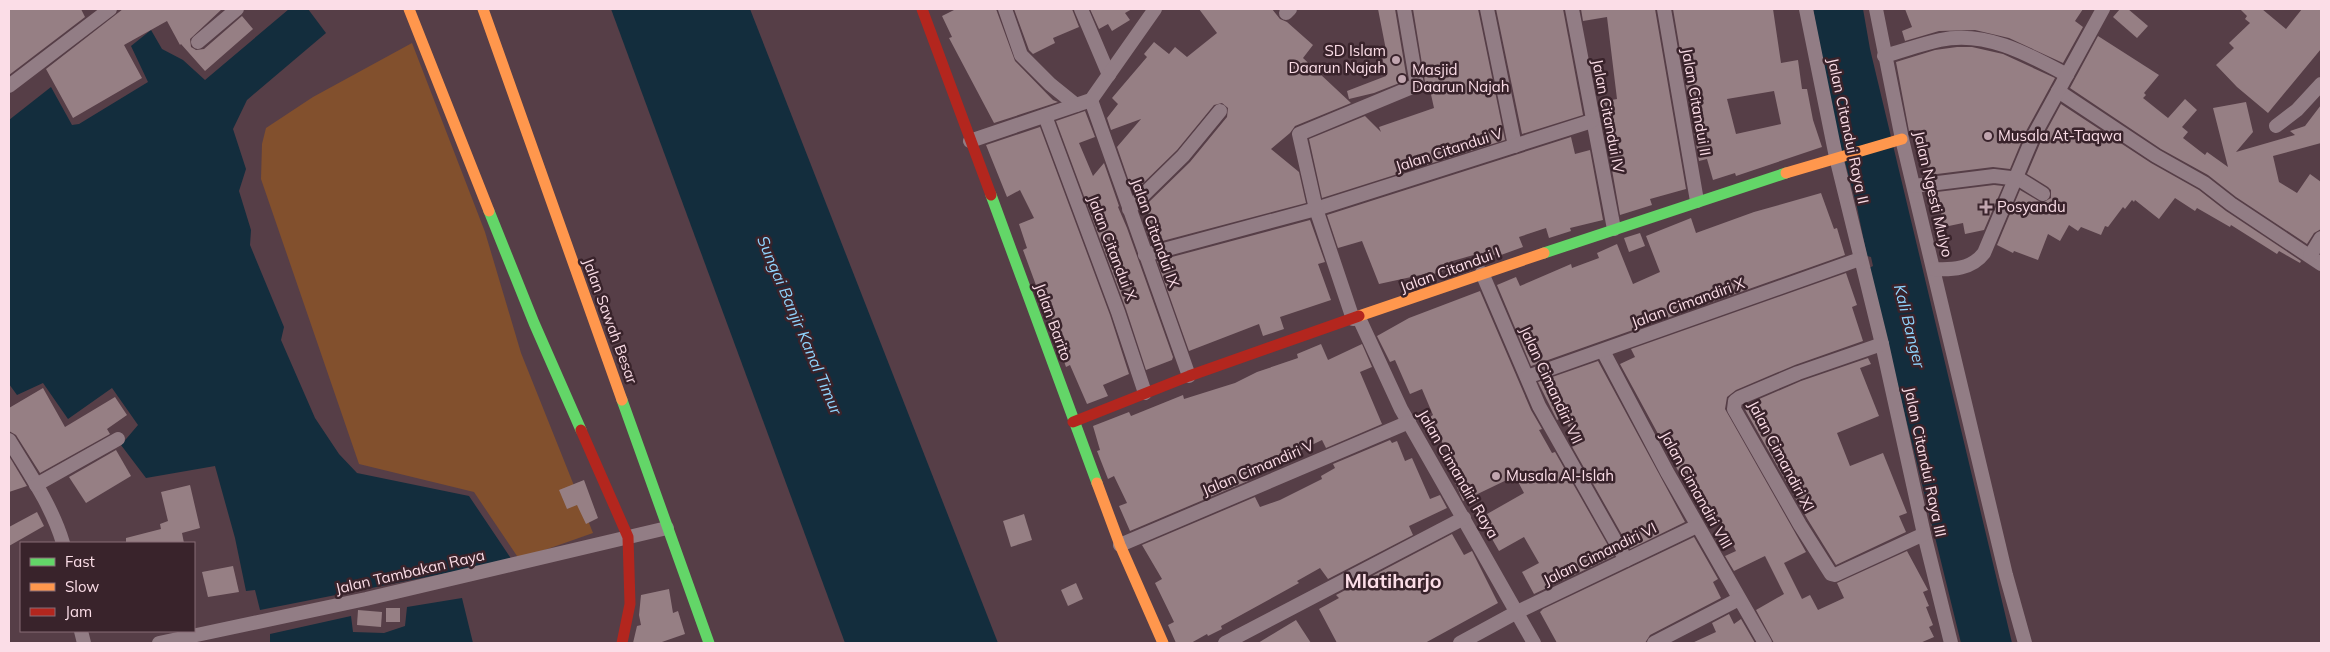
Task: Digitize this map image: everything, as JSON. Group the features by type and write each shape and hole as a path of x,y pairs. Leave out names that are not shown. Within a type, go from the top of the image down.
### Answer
{"street":[{"path":"9,86 110,9"},
{"path":"198,42 237,9"},
{"path":"409,9 534,323 628,537 630,604 622,643"},
{"name":"Jalan Sawah Besar","path":"483,9 709,643"},
{"name":"Jalan Barito","path":"922,9 1073,422 1120,545 1161,641"},
{"path":"1005,9 1022,55 1050,84 1076,105"},
{"path":"1081,9 1109,74"},
{"path":"970,141 1091,100 1155,9"},
{"name":"Jalan Cimandiri Raya","path":"1404,9 1417,84 1301,132 1299,137 1316,209 1356,318 1409,422 1534,643"},
{"path":"1488,9 1516,146"},
{"name":"Jalan Citandui IV","path":"1572,9 1614,229"},
{"name":"Jalan Citandui II","path":"1664,9 1697,201"},
{"name":"Jalan Citandui Raya II","path":"1806,9 1860,259"},
{"name":"Jalan Ngesti Mulyo","path":"1876,9 1898,140 1914,186 1934,269 1961,268 1979,260 1984,254 2032,137 2103,9"},
{"path":"1884,56 1941,40 1976,38 2026,53 2067,75"},
{"path":"2276,126 2297,110 2321,84"},
{"path":"2058,91 2156,156 2204,183 2231,204 2316,260 2321,238"},
{"name":"Jalan Citandui IX","path":"1091,100 1189,376"},
{"path":"1129,209 1183,156 1220,110"},
{"name":"Jalan Citandui X","path":"1046,116 1122,320 1145,393"},
{"name":"Jalan Citandui V","path":"1145,255 1316,209 1592,121"},
{"name":"Jalan Citandui I","path":"1073,422 1189,376 1482,273 1697,201 1838,156 1898,140"},
{"path":"1914,186 1994,176 2015,179 2043,194"},
{"name":"Jalan Citandui Raya III","path":"1860,259 1882,344 1924,534 1952,643"},
{"name":"Jalan Cimandiri X","path":"1527,377 1860,259"},
{"path":"1934,269 2006,574 2025,643"},
{"name":"Jalan Cimandiri VII","path":"1482,273 1539,406 1626,560"},
{"name":"Jalan Cimandiri XI","path":"1882,344 1798,373 1739,398 1735,400 1734,409 1800,525 1831,574 1835,575 1924,534"},
{"name":"Jalan Cimandiri VIII","path":"1603,351 1697,526 1764,643"},
{"name":"Jalan Cimandiri V","path":"1120,545 1409,422"},
{"path":"36,485 118,439"},
{"path":"9,440 58,525 63,542"},
{"path":"1225,643 1464,518"},
{"name":"Jalan Cimandiri VI","path":"1460,643 1517,612 1697,526"},
{"name":"Jalan Tambakan Raya","path":"159,643 366,599 667,528"},
{"path":"1654,643 1739,599"}],"shaded area":[{"path":"412,43 485,232 521,353 593,533 519,559 474,492 359,464 261,179 262,144 266,128 313,97"}],"water":[{"path":"289,9 308,9 326,33 247,100 233,129 246,169 239,191 251,230 250,245 284,327 281,340 315,418 339,454 357,473 469,496 512,560 260,610 255,590 246,591 235,538 215,466 146,478 121,445 138,425 112,388 68,419 43,383 17,395 9,384 9,120 51,87 72,125 79,124 148,82 131,46 151,30 162,49 183,60 205,80"},
{"name":"Sungai Banjir Kanal Timur","path":"611,9 750,9 998,643 845,643"},
{"name":"Kali Banger","path":"1813,9 1863,9 1870,49 2012,643 1961,643 1869,268 1873,266 1871,257 1867,256 1857,207 1833,117"},
{"path":"462,598 473,643 270,643 270,634 351,616 353,632 384,633 405,626 407,607"}],"building":[{"path":"9,9 81,9 85,17 9,75"},
{"path":"123,9 222,9 190,39 191,47 196,50 204,49 242,16 253,29 205,71 180,45 167,21 124,45 142,78 73,118 46,69"},
{"path":"956,9 996,9 1015,61 1053,100 1058,102 994,123 949,38 952,37 942,16"},
{"path":"1014,9 1072,9 1079,27 1053,38 1055,43 1033,54 1029,50"},
{"path":"1090,9 1132,9 1125,13 1130,20 1112,31 1108,24 1099,29"},
{"path":"1199,9 1272,9 1280,19 1287,22 1313,45 1303,58 1351,103 1295,126 1290,133 1271,149 1299,172 1306,203 1151,244 1144,223 1148,222 1149,202 1190,162 1227,117 1228,108 1222,103 1214,105 1177,150 1133,193 1117,147 1141,119 1111,130 1107,118 1118,104 1112,98 1147,57 1144,54 1154,42 1169,54 1175,47 1187,57 1217,33"},
{"path":"1378,9 1395,9 1407,80 1374,93 1349,99 1347,91 1386,76 1381,51 1386,50"},
{"path":"1413,9 1478,9 1505,140 1322,198 1309,139 1365,116 1381,132 1379,127 1434,108 1428,81 1425,82"},
{"path":"1496,9 1563,9 1583,115 1522,134"},
{"path":"1581,9 1655,9 1686,189 1650,199 1652,205 1620,215 1600,102 1617,99 1607,17 1583,21"},
{"path":"1673,9 1773,9 1781,63 1798,60 1802,89 1807,89 1813,120 1822,147 1736,176 1735,173 1713,180 1707,159 1699,161","holes":["1774,91 1781,124 1736,134 1727,99"]},
{"path":"1905,9 2083,9 2075,21 2083,27 2063,63 2009,38 1975,30 1939,31 1905,41 1902,31 1912,27"},
{"path":"2120,9 2128,9 2148,26 2137,38 2113,17"},
{"path":"2240,9 2262,9 2286,29 2302,9 2321,9 2321,49 2268,113 2237,87 2216,65 2234,48 2229,43 2250,23 2245,19 2247,16"},
{"path":"2098,36 2159,75 2144,93 2146,95 2143,98 2168,118 2185,99 2197,110 2182,127 2188,132 2183,138 2205,155 2207,152 2228,167 2213,108 2246,102 2253,132 2236,152 2295,135 2290,131 2305,126 2321,105 2321,143 2273,156 2279,182 2297,193 2310,174 2321,182 2321,229 2314,233 2307,244 2236,197 2208,175 2161,149 2070,88"},
{"path":"1972,47 2003,54 2055,78 2025,133 2010,169 1993,167 1929,175 1920,130 1909,131 1896,62 1935,50"},
{"path":"2061,104 2151,163 2199,190 2226,211 2301,261 2300,263 2279,251 2277,254 2231,225 2230,227 2197,208 2195,211 2175,198 2159,219 2135,200 2134,202 2132,200 2125,209 2123,207 2108,227 2105,226 2101,235 2081,227 2078,231 2069,225 2060,241 2048,234 2038,260 2014,251 2013,253 1997,245 2020,190 2042,203 2051,198 2051,190 2048,187 2027,174 2041,141"},
{"path":"1085,111 1095,137 1079,143 1093,176 1104,163 1118,207 1173,357 1172,360 1146,370 1126,309 1056,121"},
{"path":"1040,127 1110,315 1129,374 1103,385 1108,396 1087,404 1070,365 1066,367 1058,345 1057,331 1050,314 1047,315 1023,250 1027,248 1019,224 1034,218 1020,190 1007,197 986,145"},
{"path":"1571,137 1575,154 1590,150 1603,220 1570,228 1571,231 1549,238 1546,228 1519,237 1523,247 1501,255 1500,253 1479,260 1477,254 1449,262 1451,269 1426,276 1425,274 1379,284 1362,241 1338,248 1327,215"},
{"path":"1994,185 2003,186 1984,230 1965,234 1963,223 1944,227 1937,192"},
{"path":"1821,193 1834,229 1837,228 1845,255 1531,366 1497,285 1516,277 1520,286 1571,264 1572,268 1599,258 1597,253 1617,244 1633,284 1660,272 1646,236 1691,218 1696,233 1754,212"},
{"path":"1310,220 1325,262 1318,264 1331,300 1280,317 1284,329 1263,336 1259,324 1189,351 1157,261"},
{"path":"1640,233 1645,246 1629,252 1624,238"},
{"path":"1846,273 1857,305 1852,307 1863,341 1795,365 1736,390 1727,397 1725,409 1806,552 1784,563 1802,599 1810,595 1818,610 1844,598 1837,583 1907,551 1928,590 1923,592 1929,606 1926,607 1933,625 1929,627 1934,637 1920,643 1774,643 1756,610 1784,594 1765,556 1734,571 1725,556 1736,551 1718,516 1706,522 1620,364 1635,357 1631,349"},
{"path":"1480,291 1531,410 1542,429 1539,430 1552,453 1555,452 1614,556 1534,594 1522,572 1539,563 1524,537 1499,551 1480,518 1524,493 1515,476 1463,501 1450,471 1455,469 1430,417 1433,415 1422,389 1410,394 1395,360 1390,362 1377,336 1409,318"},
{"path":"1321,344 1328,360 1362,344 1372,367 1360,372 1382,424 1326,448 1322,440 1262,469 1263,471 1246,477 1248,481 1130,531 1119,506 1127,503 1114,476 1108,479 1097,451 1100,450 1093,426 1129,412 1131,416 1183,395 1184,399 1235,383 1257,372 1298,358 1297,354"},
{"path":"1868,358 1871,364 1860,368 1879,416 1837,433 1850,466 1883,453 1907,513 1899,516 1906,532 1836,565 1743,406 1801,381"},
{"path":"1598,361 1685,522 1630,549 1570,443 1576,440 1563,417 1557,420 1538,382"},
{"path":"43,388 65,427 115,397 127,415 107,429 110,434 40,473 16,435 9,431 9,408"},
{"path":"1390,440 1392,443 1397,441 1405,461 1412,458 1430,499 1440,495 1447,508 1409,526 1413,535 1328,579 1320,568 1297,581 1299,583 1221,626 1222,629 1208,636 1207,634 1191,643 1176,643 1168,625 1174,622 1155,583 1162,579 1142,545 1255,497 1260,507 1280,500 1322,479 1321,476 1335,468 1333,464"},
{"path":"116,450 131,476 86,503 69,477"},
{"path":"9,456 27,486 9,492"},
{"path":"584,480 598,518 586,524 577,505 567,509 559,490"},
{"path":"190,485 200,528 182,533 184,542 126,542 126,538 161,529 160,524 168,521 161,492"},
{"path":"37,512 44,526 9,546 9,527"},
{"path":"1024,514 1032,540 1011,547 1003,521"},
{"path":"1452,534 1464,555 1472,551 1498,603 1425,643 1337,643 1319,609 1339,598 1336,595"},
{"path":"1694,537 1718,579 1713,582 1721,598 1650,635 1645,643 1557,643 1540,612 1543,609"},
{"path":"233,566 239,592 208,597 202,572"},
{"path":"1076,583 1083,599 1068,606 1061,590"},
{"path":"669,589 673,613 678,611 685,634 659,643 633,643 637,626 641,625 639,615 641,595"},
{"path":"386,608 400,608 400,622 386,622"},
{"path":"358,610 382,612 381,627 357,625"},
{"path":"1729,614 1734,624 1741,619 1755,643 1692,643 1716,632 1712,623"},
{"path":"1296,620 1311,643 1258,643"}],"traffic: fast":[{"path":"1544,253 1786,173"},
{"path":"991,195 1097,483"},
{"path":"489,211 534,323 581,430"},
{"path":"622,400 709,643"}],"traffic: slow":[{"path":"409,9 489,211"},
{"path":"483,9 622,400"},
{"path":"1786,173 1902,139"},
{"path":"1359,316 1544,253"},
{"path":"1097,483 1120,545 1163,643"}],"traffic: jam":[{"path":"922,9 991,195"},
{"path":"1073,422 1189,376 1359,316"},
{"path":"581,430 628,537 630,604 622,643"}],"place":[{"name":"SD Islam Daarun Najah","path":"1396,60"},
{"name":"Masjid Daarun Najah","path":"1402,79"},
{"name":"Musala At-Taqwa","path":"1988,136"},
{"name":"Posyandu","path":"1986,207"},
{"name":"Musala Al-Islah","path":"1496,476"}],"district":[{"name":"Mlatiharjo","path":"1393,581"}]}
